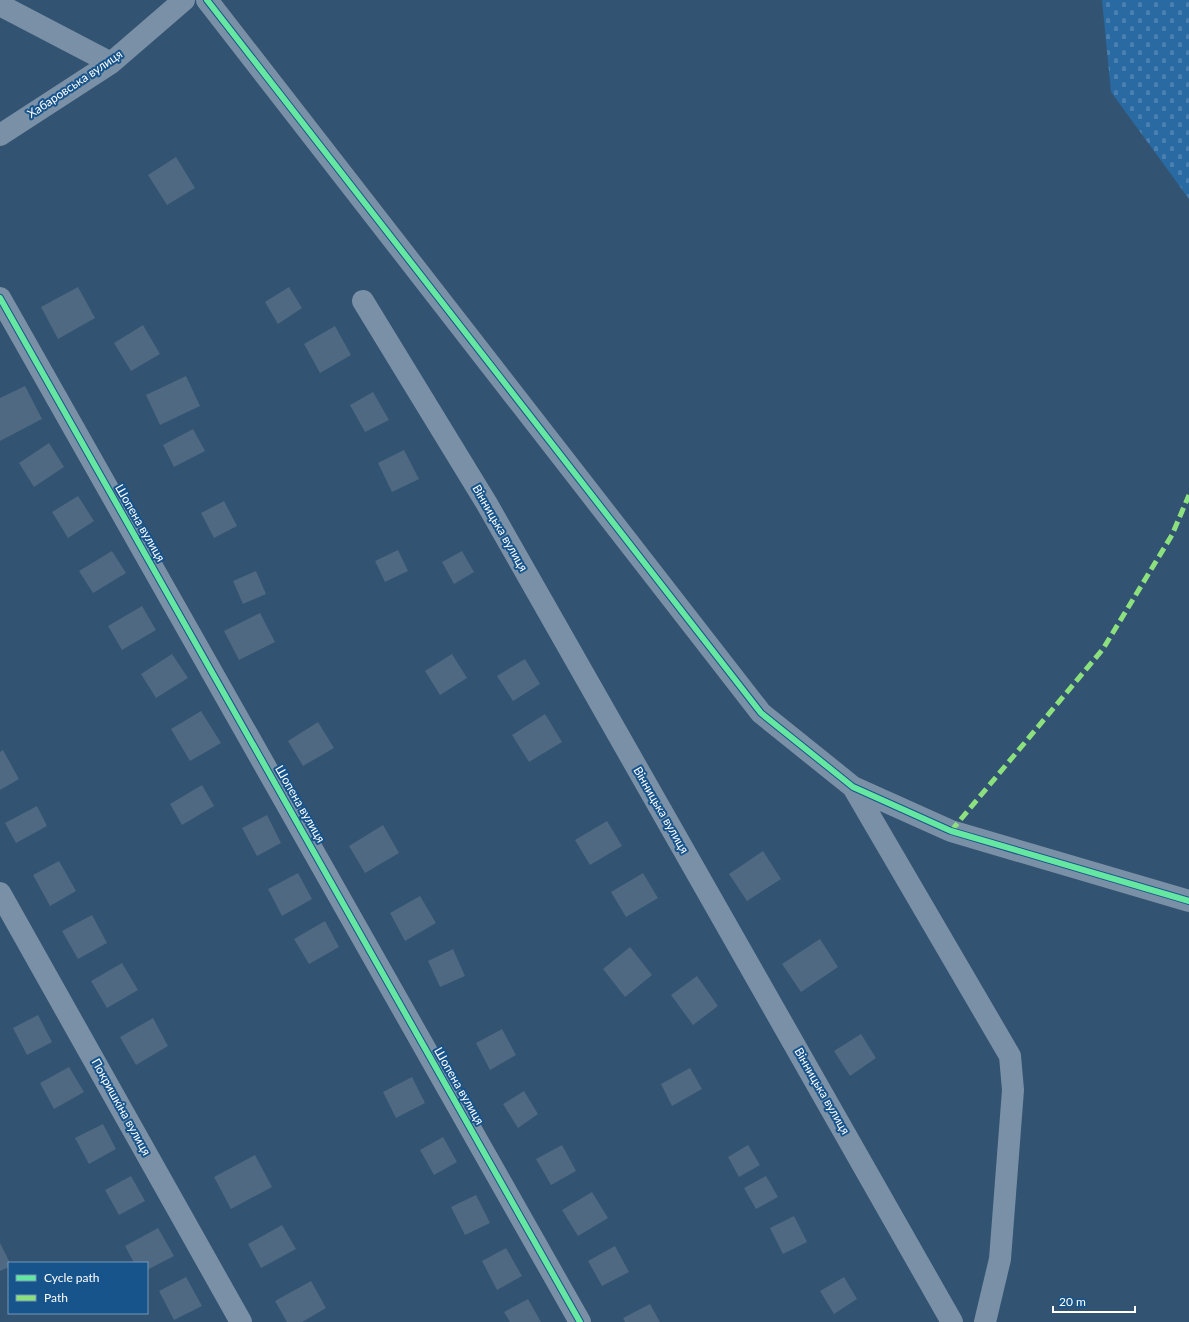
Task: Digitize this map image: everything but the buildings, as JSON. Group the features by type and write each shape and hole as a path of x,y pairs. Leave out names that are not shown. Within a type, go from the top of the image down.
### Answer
{"street":[{"name":"Хабаровська вулиця","path":"0,135 111,63 184,0"},
{"path":"207,0 761,712 853,787 951,831 1189,900"},
{"path":"0,5 111,63"},
{"name":"Шопена вулиця","path":"0,298 580,1322"},
{"name":"Вінницька вулиця","path":"363,301 487,504 952,1322"},
{"path":"853,787 1010,1056 1013,1090 1000,1259 985,1322"},
{"name":"Покришкіна вулиця","path":"0,893 242,1322"}],"green space":[{"path":"1102,0 1189,0 1189,199 1111,92"}],"marked path":[{"path":"951,831 1103,649 1172,535 1189,495"}],"cycle path":[{"path":"207,0 761,713 853,787 951,831 1189,901"},
{"path":"0,298 580,1322"}]}
